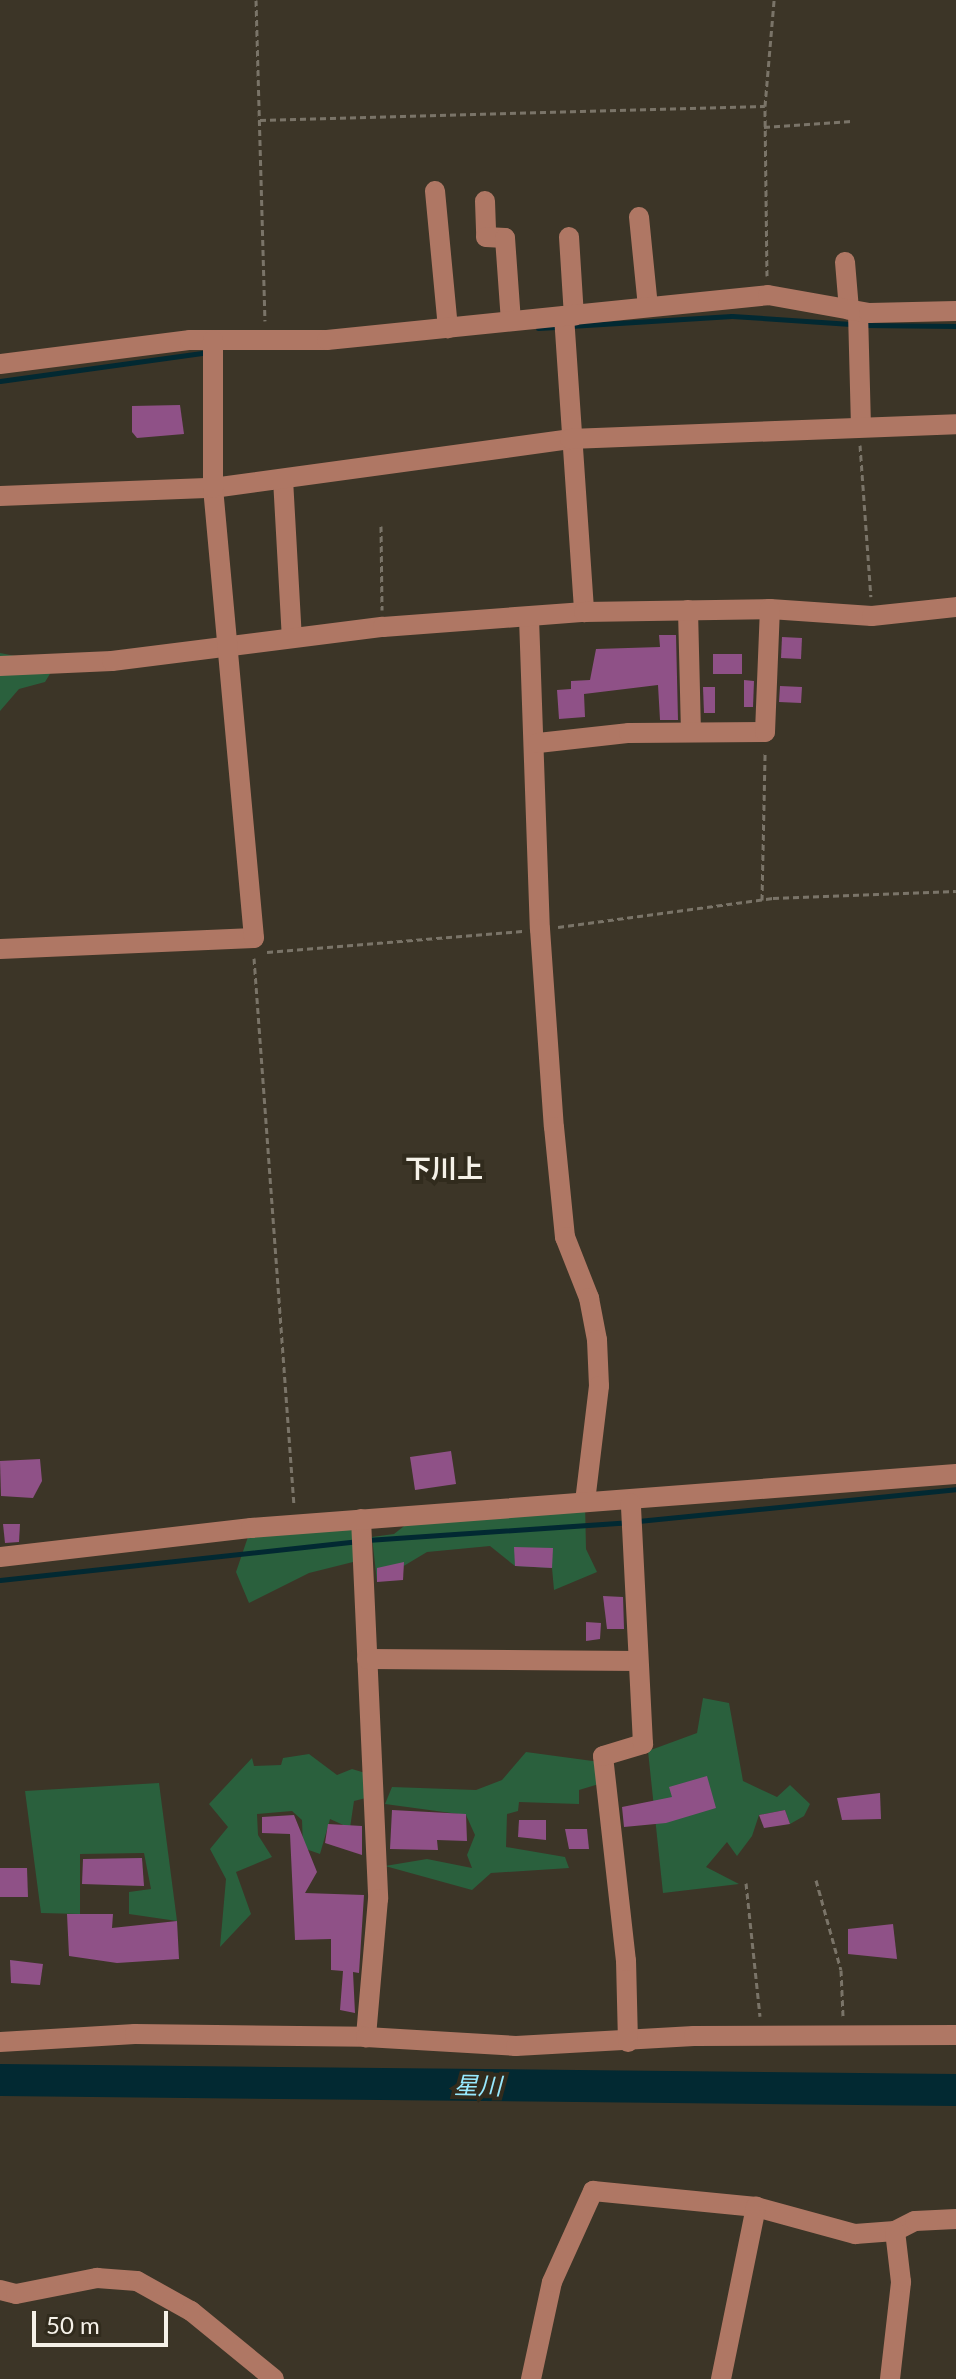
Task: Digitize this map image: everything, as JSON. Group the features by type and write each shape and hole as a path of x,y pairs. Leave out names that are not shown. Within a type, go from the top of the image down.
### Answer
{"street":[{"path":"435,191 448,328"},
{"path":"485,201 486,237 505,238 511,321"},
{"path":"639,217 648,307"},
{"path":"569,237 570,439 584,612"},
{"path":"845,262 853,311 860,424"},
{"path":"0,364 213,340 265,341 448,328 768,295 853,311 956,311"},
{"path":"0,949 254,938 213,488 213,340"},
{"path":"0,496 213,488 570,439 860,424 956,424"},
{"path":"283,479 292,638"},
{"path":"0,666 112,661 383,627 584,612 770,609 872,616 956,607"},
{"path":"538,743 691,732 765,732 770,609"},
{"path":"688,610 691,732"},
{"path":"529,618 538,743 540,929 565,1237 589,1298 597,1340 599,1386 585,1501"},
{"path":"0,1557 296,1524 585,1501 631,1503 956,1474"},
{"path":"628,2042 623,1930 603,1756 643,1744 631,1503"},
{"path":"361,1519 378,1899 366,2037"},
{"path":"367,1659 638,1661"},
{"path":"0,2042 135,2034 366,2037 516,2046 761,2036 956,2035"},
{"path":"531,2379 552,2282 593,2191 756,2207 855,2234 895,2231 915,2221 956,2219"},
{"path":"721,2379 756,2207"},
{"path":"890,2379 901,2282 895,2231"},
{"path":"0,2290 16,2294 97,2278 137,2281 191,2311 274,2379"}],"path":[{"path":"256,0 265,341"},
{"path":"768,295 764,127 774,0"},
{"path":"260,120 765,106"},
{"path":"764,127 852,121"},
{"path":"860,424 872,616"},
{"path":"381,526 383,627"},
{"path":"762,900 765,732"},
{"path":"296,1524 254,953 540,929 762,900 956,891"},
{"path":"816,1880 841,1970 843,2036"},
{"path":"746,1883 761,2036"}],"green space":[{"path":"0,653 56,664 45,682 19,689 0,711"},
{"path":"585,1501 586,1549 597,1572 554,1590 552,1568 515,1566 490,1546 427,1552 377,1582 372,1537 394,1534 413,1519"},
{"path":"339,1521 359,1536 353,1562 309,1573 249,1603 236,1572 251,1528"},
{"path":"703,1698 729,1703 743,1781 777,1797 790,1785 810,1804 804,1816 790,1824 785,1810 759,1815 752,1836 737,1856 727,1842 706,1867 739,1884 663,1893 648,1751 697,1733"},
{"path":"526,1752 600,1762 599,1784 579,1790 579,1804 519,1802 518,1811 507,1814 506,1847 565,1857 569,1868 491,1873 472,1890 385,1866 427,1859 472,1868 467,1855 475,1835 466,1815 385,1804 392,1787 476,1790 502,1780"},
{"path":"309,1754 337,1775 352,1769 382,1778 374,1796 354,1801 350,1828 330,1819 320,1854 303,1848 302,1820 292,1811 257,1814 258,1835 272,1857 236,1872 251,1914 220,1947 226,1879 210,1849 228,1827 209,1804 252,1758 254,1766 281,1765 283,1758"},
{"path":"159,1783 177,1921 129,1914 129,1892 151,1889 144,1853 80,1854 80,1914 41,1913 25,1791"}],"building":[{"path":"180,405 184,434 137,438 132,432 132,406"},
{"path":"659,635 676,635 678,720 660,720 658,685 584,694 585,717 559,719 557,690 571,689 571,681 590,680 596,649 660,647"},
{"path":"782,637 802,638 801,659 781,658"},
{"path":"713,654 742,654 742,674 713,674"},
{"path":"744,680 754,681 753,707 744,707"},
{"path":"780,686 802,687 801,703 779,702"},
{"path":"703,687 715,687 715,713 704,713"},
{"path":"451,1451 456,1484 415,1490 410,1457"},
{"path":"40,1459 42,1481 33,1498 1,1496 0,1461"},
{"path":"3,1524 20,1524 19,1542 5,1543"},
{"path":"514,1547 553,1548 552,1568 515,1566"},
{"path":"404,1562 403,1580 377,1582 377,1568"},
{"path":"603,1596 623,1597 624,1629 607,1629"},
{"path":"586,1622 601,1623 600,1639 586,1641"},
{"path":"707,1776 716,1808 666,1823 624,1827 622,1807 672,1797 669,1787"},
{"path":"880,1793 881,1819 842,1820 837,1798"},
{"path":"392,1810 466,1814 467,1841 437,1840 438,1850 390,1849"},
{"path":"785,1810 790,1824 764,1828 759,1815"},
{"path":"294,1815 317,1872 305,1893 364,1895 359,1973 353,1972 355,2013 340,2010 343,1971 331,1970 331,1939 295,1940 290,1834 262,1833 262,1817"},
{"path":"519,1820 546,1820 546,1840 518,1837"},
{"path":"328,1824 362,1826 362,1855 325,1843"},
{"path":"565,1829 587,1829 589,1849 569,1849"},
{"path":"142,1858 144,1886 82,1884 83,1859"},
{"path":"0,1868 27,1868 28,1897 0,1897"},
{"path":"67,1914 113,1914 112,1928 177,1921 179,1959 117,1963 69,1956"},
{"path":"893,1924 897,1959 848,1954 848,1929"},
{"path":"10,1960 43,1964 40,1985 11,1983"}],"waterway":[{"path":"570,326 732,316 851,324"},
{"path":"865,325 956,326"},
{"path":"538,328 560,327"},
{"path":"0,381 209,352"},
{"path":"638,1521 956,1489"},
{"path":"367,1540 628,1522"},
{"path":"0,1580 357,1541"},
{"name":"星川","path":"0,2080 956,2090"}],"district":[{"name":"下川上","path":"444,1169"}]}
